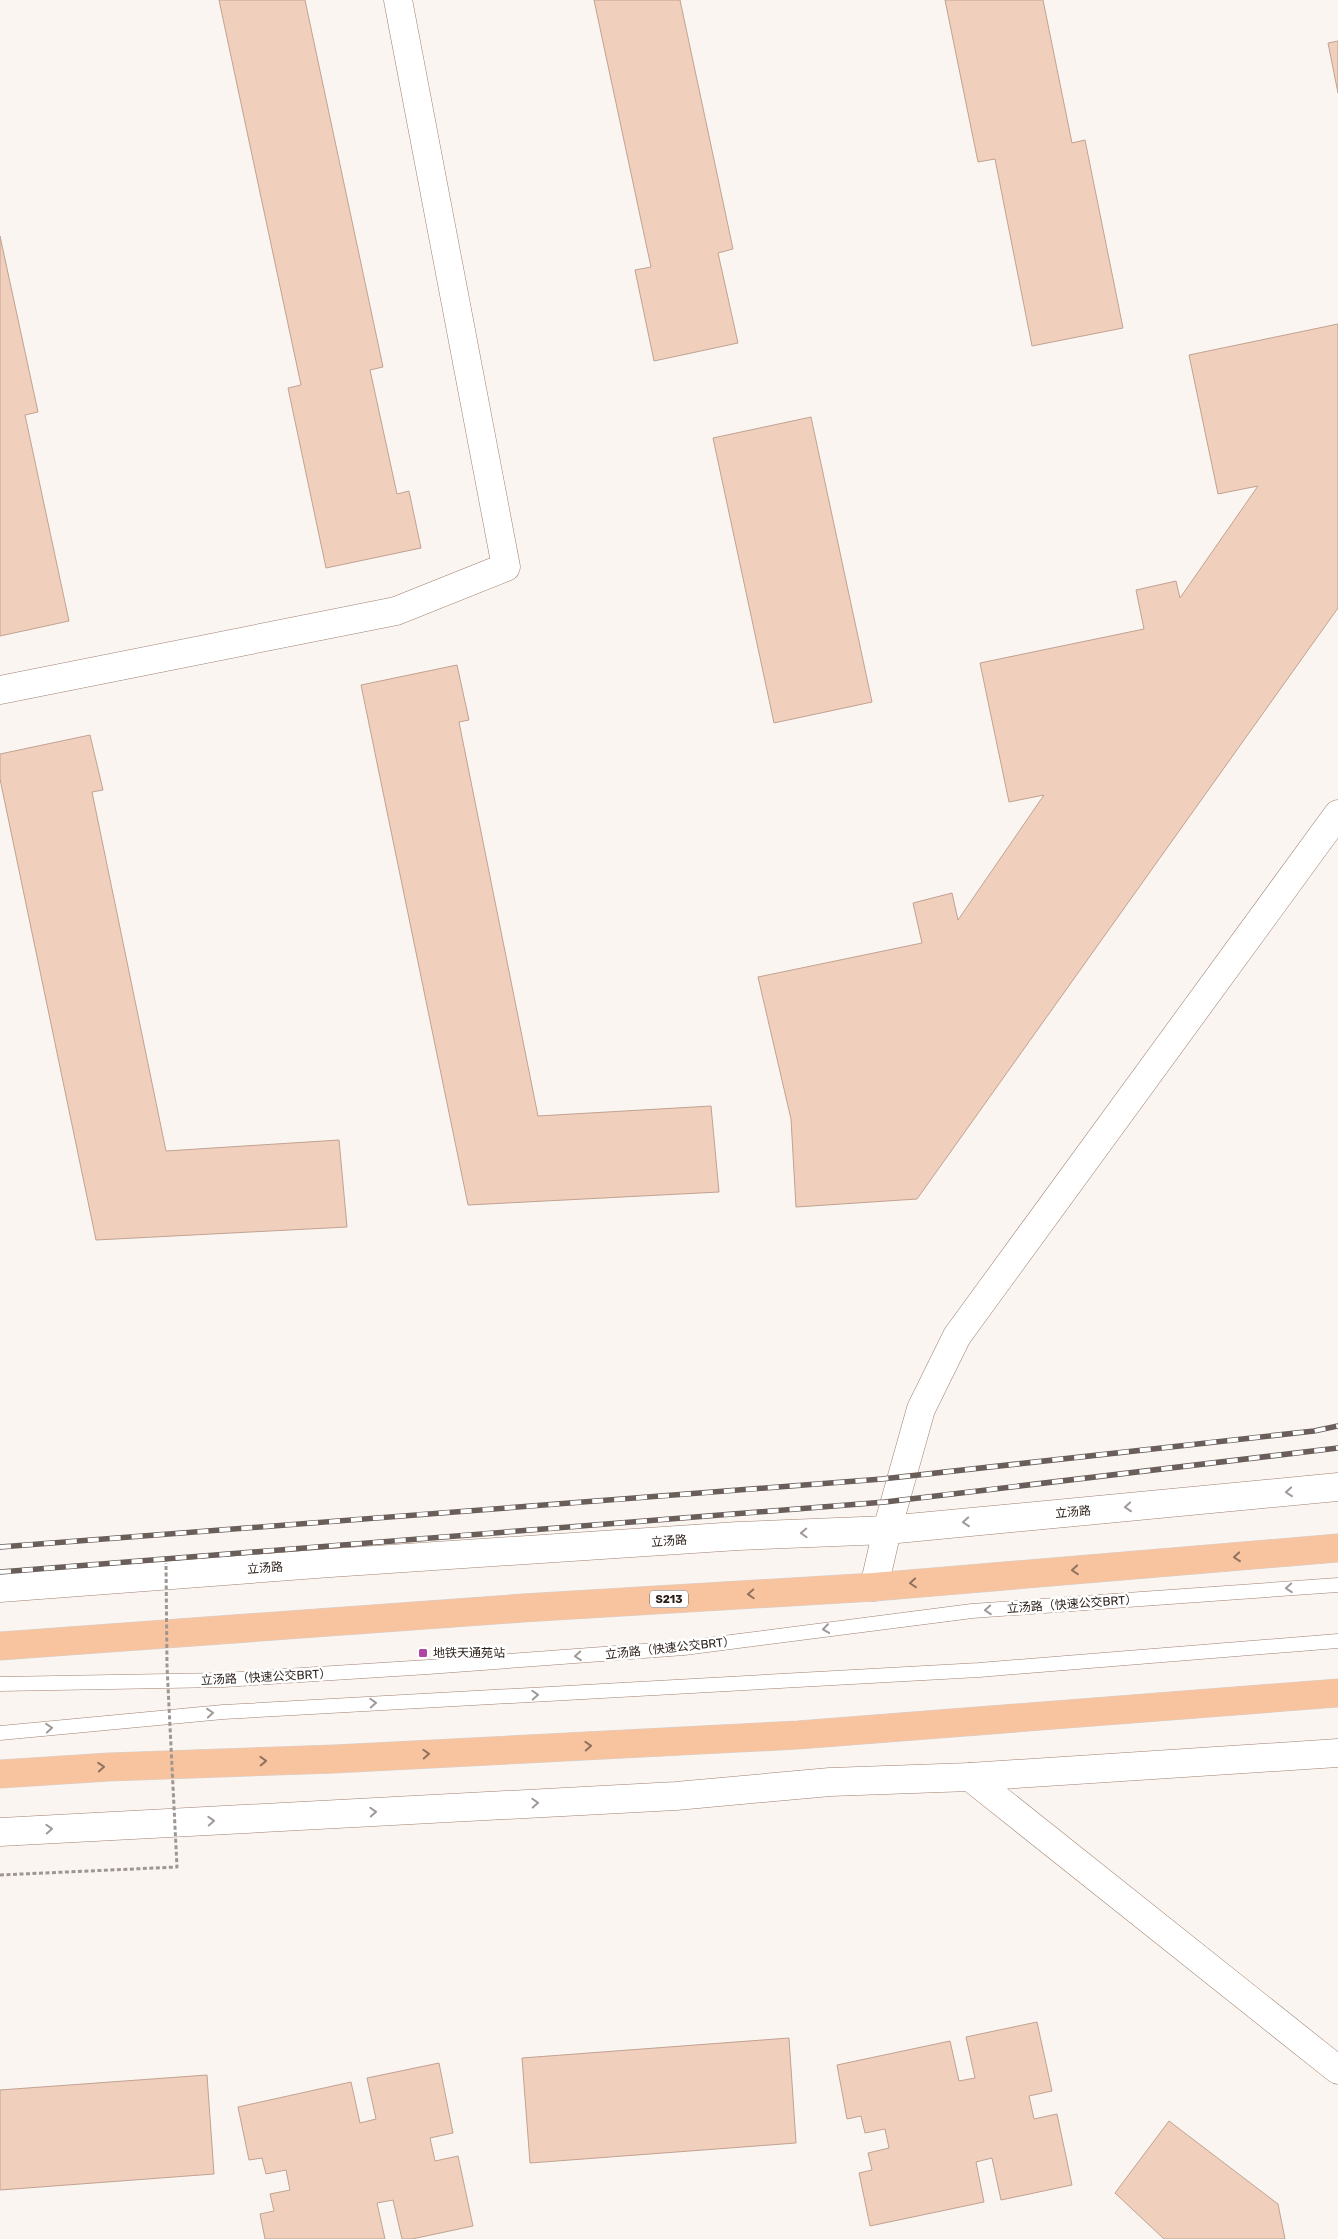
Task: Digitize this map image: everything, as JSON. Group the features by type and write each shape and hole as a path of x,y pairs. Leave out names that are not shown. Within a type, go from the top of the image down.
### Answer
{"main road":[{"name":"S213","path":"0,1646 523,1608 874,1587 1338,1548"},
{"path":"0,1774 108,1767 334,1759 798,1735 1338,1693"}],"street":[{"path":"0,690 396,611 506,568 398,0"},
{"path":"874,1587 887,1530 921,1409 957,1336 1338,814"},
{"name":"立汤路","path":"0,1588 340,1562 738,1536 887,1530 1338,1487"},
{"path":"0,1832 676,1796 830,1782 970,1777 1338,1753"},
{"path":"970,1777 1338,2070"}],"lane":[{"name":"立汤路（快速公交BRT）","path":"0,1684 223,1680 497,1662 684,1648 972,1611 1338,1584"},
{"path":"0,1733 223,1712 979,1670 1338,1641"}],"path":[{"path":"0,1875 178,1867 167,1666 166,1564"}],"building":[{"path":"219,0 305,0 383,367 370,370 397,494 409,491 421,548 326,568 288,388 301,385"},
{"path":"594,0 680,0 733,249 718,253 738,343 654,361 635,270 651,267"},
{"path":"945,0 1043,0 1072,143 1085,140 1123,328 1032,346 995,159 978,162"},
{"path":"1338,41 1338,93 1328,43"},
{"path":"0,236 38,412 25,415 69,621 0,636"},
{"path":"1338,324 1338,608 917,1199 796,1207 791,1119 758,977 922,943 913,903 952,893 958,920 1044,795 1009,802 980,663 1144,629 1136,590 1176,581 1180,598 1258,486 1218,494 1189,355"},
{"path":"811,417 872,702 774,723 713,438"},
{"path":"457,665 469,720 459,722 538,1116 711,1106 719,1192 468,1205 361,685"},
{"path":"90,735 103,790 92,792 166,1151 339,1140 347,1227 96,1240 0,779 0,754"},
{"path":"1037,2022 1052,2091 1029,2096 1034,2119 1057,2114 1072,2185 1001,2200 992,2158 976,2162 984,2202 870,2226 859,2173 872,2170 868,2153 889,2148 885,2129 865,2133 861,2116 847,2119 837,2065 950,2041 959,2081 975,2078 966,2037"},
{"path":"789,2038 796,2143 530,2163 522,2058"},
{"path":"439,2063 453,2133 430,2138 435,2161 458,2156 473,2226 412,2239 402,2239 393,2200 377,2203 385,2239 265,2239 260,2214 274,2211 270,2194 290,2190 286,2170 266,2174 262,2158 249,2160 238,2107 351,2082 360,2123 376,2119 367,2078"},
{"path":"207,2075 214,2174 0,2190 0,2090"},
{"path":"1169,2121 1278,2204 1285,2239 1164,2239 1115,2193"}],"railway":[{"path":"0,1547 882,1479 1314,1431 1338,1426"},
{"path":"0,1572 885,1502 1338,1448"}],"place":[{"name":"地铁天通苑站","path":"423,1653"}]}
